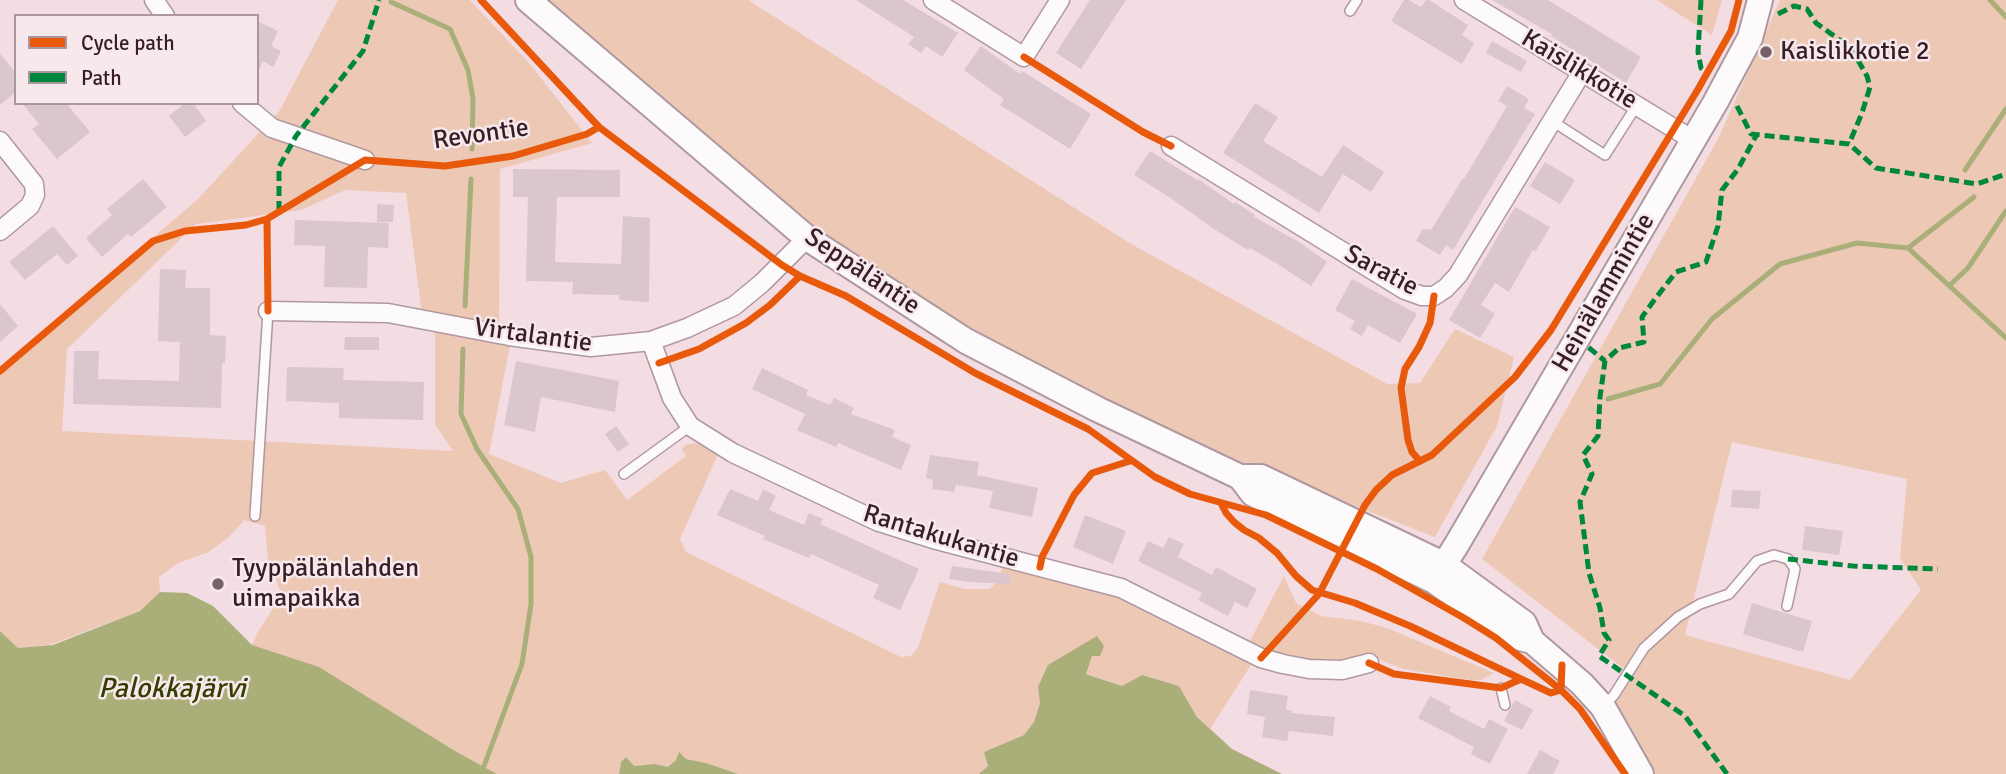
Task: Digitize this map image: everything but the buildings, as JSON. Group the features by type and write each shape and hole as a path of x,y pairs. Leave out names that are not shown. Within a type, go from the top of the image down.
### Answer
{"main road":[{"name":"Seppäläntie","path":"528,0 807,238 966,341 1097,409 1240,477 1261,477 1438,572 1524,623 1532,641 1582,684 1603,707 1641,774"},
{"name":"Heinälammintie","path":"1438,572 1457,544 1693,140 1750,38 1760,0"}],"street":[{"path":"933,0 1024,57 1060,0"},
{"name":"Kaislikkotie","path":"1464,0 1693,140"},
{"name":"Saratie","path":"1171,146 1405,290 1422,296 1434,296 1458,275 1583,72"},
{"path":"244,105 272,128 365,160"},
{"path":"0,141 34,184 35,195 30,206 0,231"},
{"name":"Virtalantie","path":"268,311 388,313 509,336 590,347 652,341 734,306 762,283 807,238"},
{"name":"Rantakukantie","path":"652,341 672,398 690,426 733,453 879,522 1121,588 1261,658 1309,668 1342,670 1369,663"}],"lane":[{"path":"1350,11 1357,0"},
{"path":"1552,121 1605,155 1637,105"},
{"path":"255,516 268,311"},
{"path":"624,474 690,426"},
{"path":"1603,707 1614,695 1644,648 1678,617 1700,604 1729,594 1757,561 1774,555 1788,559 1795,569 1787,606"},
{"path":"1501,688 1505,705"}],"shaded area":[{"path":"338,0 470,0 529,63 592,143 500,169 499,331 422,314 406,193 345,190 301,210 196,224 67,349 62,431 453,451 435,424 435,325 511,340 489,454 561,483 605,470 627,500 686,456 682,450 685,445 699,444 718,454 680,539 686,552 901,657 911,656 918,647 940,582 965,589 990,589 999,579 1003,565 1117,597 1242,656 1284,576 1296,603 1321,616 1361,621 1387,628 1494,673 1481,680 1471,680 1403,669 1363,653 1333,666 1270,656 1251,665 1210,729 1197,716 1179,686 1142,675 1122,686 1085,673 1092,656 1103,646 1038,687 1040,703 1034,722 1024,735 984,752 988,766 979,774 738,774 686,759 676,760 668,768 655,764 634,766 621,762 619,774 497,774 276,654 252,645 280,590 268,560 265,526 244,520 230,536 209,552 178,563 159,577 160,592 140,611 49,645 18,648 0,631 0,370 198,199 280,110"},
{"path":"549,0 748,0 1131,244 1387,384 1420,383 1455,329 1514,357 1497,426 1435,537 1175,436 1019,361 883,282 795,215"},
{"path":"1657,0 1722,0 1712,35"},
{"path":"1780,0 2006,0 2006,774 1654,774 1611,707 1633,676 1482,559 1718,139","holes":["1732,442 1907,479 1900,558 1921,590 1850,680 1685,635"]}],"water":[{"name":"Palokkajärvi","path":"160,592 187,593 213,606 252,645 319,667 497,774 0,774 0,631 18,648 53,645 140,611"},
{"path":"1097,636 1104,646 1100,656 1092,656 1086,674 1122,686 1142,675 1179,686 1197,717 1232,749 1282,774 979,774 988,766 984,752 1024,735 1034,722 1040,703 1038,687 1048,665"},
{"path":"679,752 686,759 738,774 619,774 621,762 626,757 634,766 655,764 668,767 676,760"}],"waterway":[{"path":"1990,0 2006,17"},
{"path":"391,2 450,29 468,70 473,99 472,149"},
{"path":"1965,170 2006,109"},
{"path":"465,306 471,179"},
{"path":"1908,248 1974,197"},
{"path":"1950,285 1968,268 2006,211"},
{"path":"1608,399 1660,384 1712,319 1780,264 1857,243 1908,248 2006,338"},
{"path":"463,349 461,414 477,449 518,509 531,557 531,604 522,664 484,766"}],"marked path":[{"path":"279,211 279,167 296,136 363,51 379,0"},
{"path":"1701,0 1698,52 1701,68 1707,73"},
{"path":"1778,14 1794,6 1807,9 1816,23 1851,48 1867,76 1870,87 1849,144"},
{"path":"1737,106 1751,134 1849,144 1876,168 1977,184 2006,174"},
{"path":"1727,774 1685,716 1599,656 1609,640 1604,633 1600,608 1589,573 1580,502 1592,474 1583,455 1598,436 1605,361 1619,348 1644,342 1642,317 1676,272 1706,262 1718,226 1722,190 1738,169 1757,134"},
{"path":"1577,338 1605,361"},
{"path":"1788,559 1853,566 1938,569"}],"cycle path":[{"path":"481,0 599,127 782,265 846,296 975,373 1088,429 1155,477 1190,494 1266,515 1377,569 1464,618 1496,638 1561,690 1580,709 1625,774"},
{"path":"1261,658 1319,594 1365,505 1376,490 1392,475 1432,455 1515,377 1551,330 1697,91 1731,31 1739,0"},
{"path":"1024,57 1143,132 1171,146"},
{"name":"Revontie","path":"0,371 153,241 185,231 246,225 267,219 365,160 445,166 513,156 587,134 599,127"},
{"path":"267,219 268,311"},
{"path":"659,363 699,349 746,323 770,305 800,276"},
{"path":"1419,460 1412,452 1408,440 1401,388 1405,369 1430,323 1434,296"},
{"path":"1040,567 1042,557 1074,495 1092,473 1130,461"},
{"path":"1221,503 1234,522 1277,553 1312,590 1355,603 1410,626 1521,679"},
{"path":"1369,663 1394,674 1501,688 1521,679 1551,693 1561,690 1562,665"}],"place":[{"name":"Kaislikkotie 2","path":"1766,52"},
{"name":"Tyyppälänlahden uimapaikka","path":"218,584"}]}
